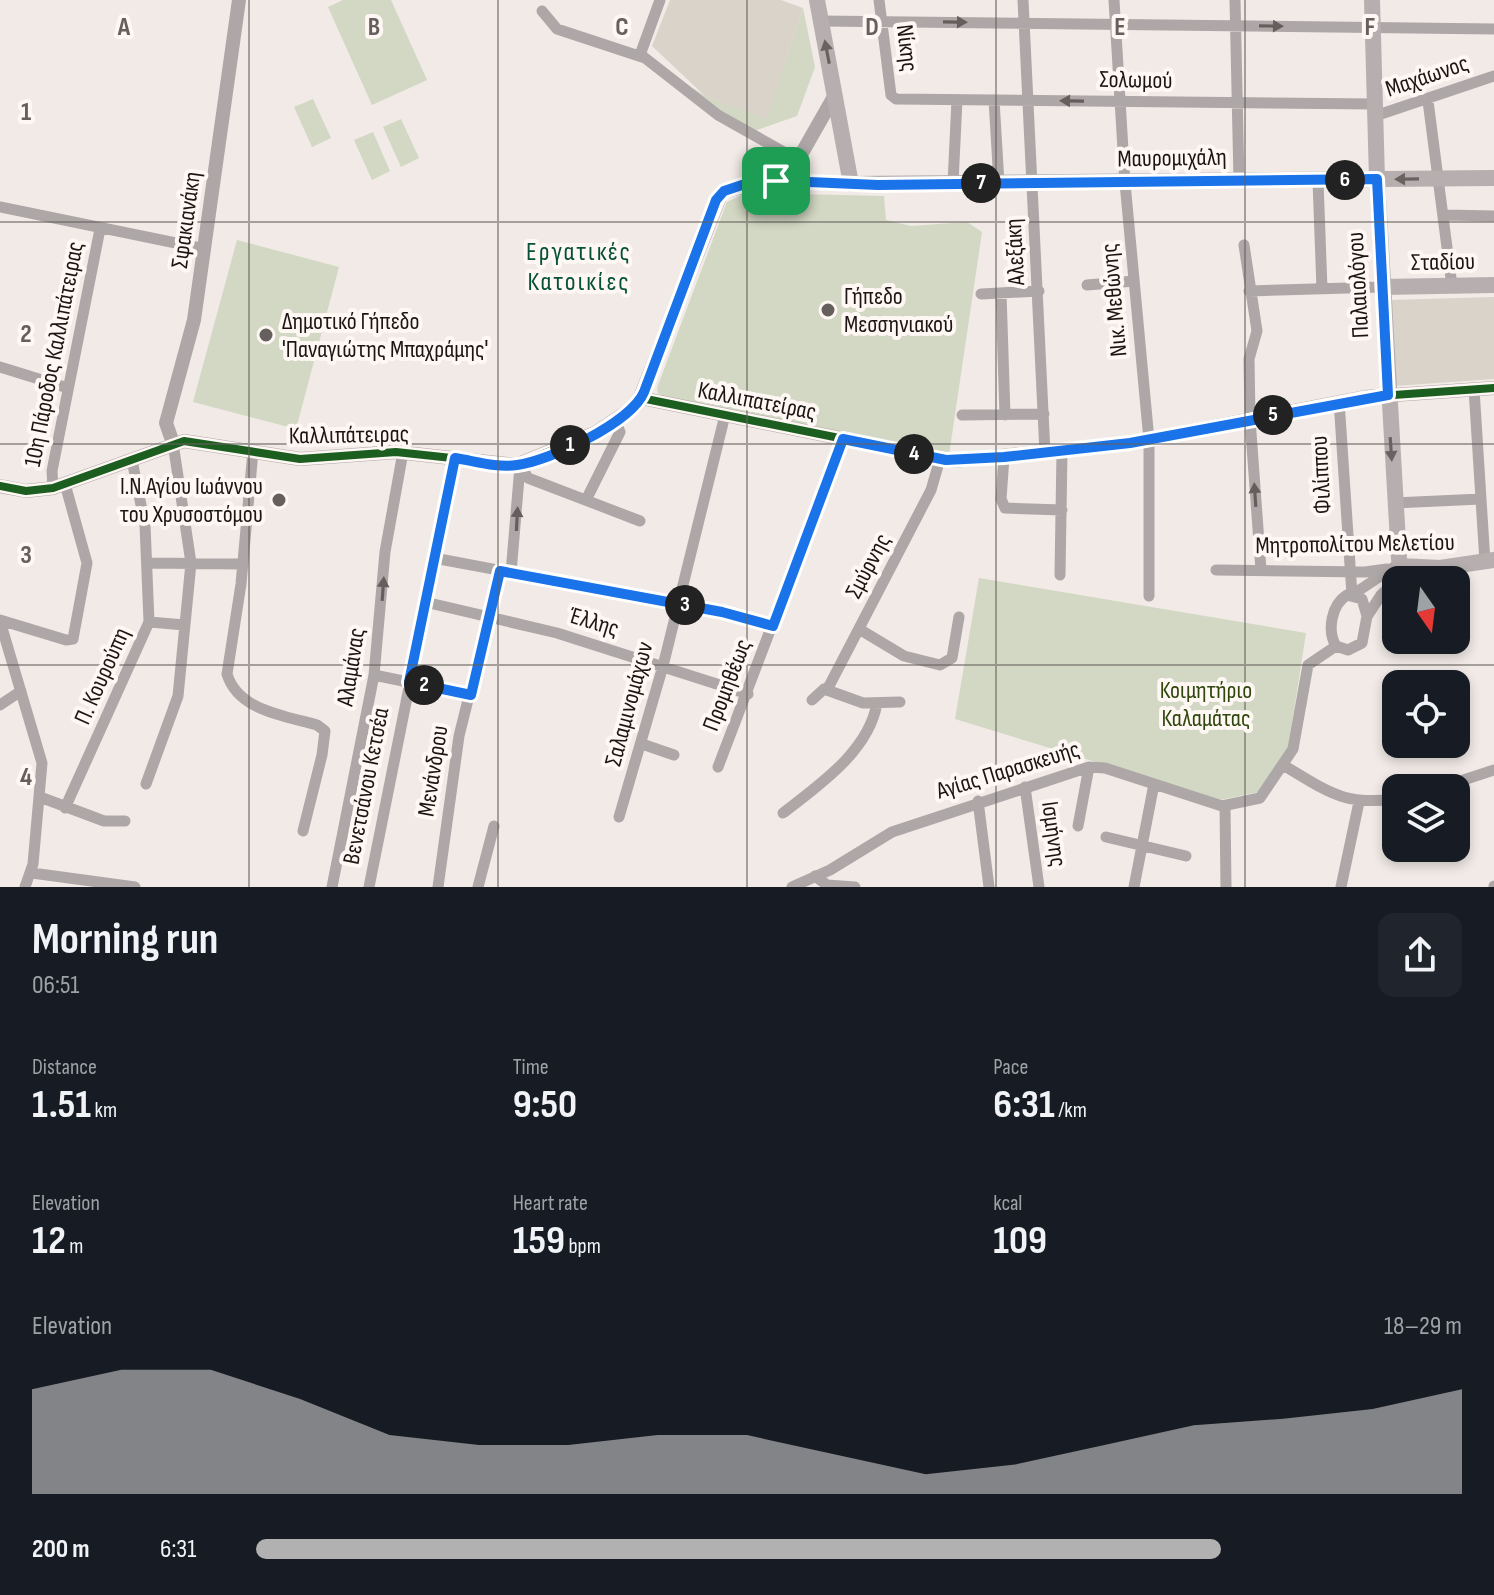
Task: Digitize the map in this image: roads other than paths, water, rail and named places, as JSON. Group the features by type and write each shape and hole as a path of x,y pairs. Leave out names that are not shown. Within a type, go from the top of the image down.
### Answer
{"main road":[{"path":"817,0 851,184"},
{"name":"Παλαιολόγου","path":"1372,0 1382,287 1399,566"},
{"name":"Μαυρομιχάλη","path":"851,184 1494,178"},
{"name":"Σταδίου","path":"1382,287 1494,285"},
{"name":"Μητροπολίτου Μελετίου","path":"1452,566 1490,561"}],"street":[{"name":"Σφακιανάκη","path":"173,443 166,423 191,337 239,0"},
{"path":"640,55 660,0"},
{"path":"803,0 817,0"},
{"name":"Νίκης","path":"879,0 891,95 896,99"},
{"name":"Αλεξάκη","path":"1023,0 1045,453"},
{"name":"Νικ. Μεθώνης","path":"1114,0 1118,102 1149,440 1149,596"},
{"path":"1235,0 1239,181"},
{"path":"542,11 557,29 640,55 718,115 798,160"},
{"path":"821,21 1494,29"},
{"name":"Μαχάωνος","path":"1374,110 1428,101 1494,76"},
{"path":"786,181 835,95"},
{"name":"Σολωμού","path":"896,99 1237,103 1374,110"},
{"path":"953,183 957,100"},
{"path":"994,100 999,183"},
{"path":"1428,101 1452,286"},
{"path":"641,398 719,196 742,185 786,181 851,184"},
{"path":"1318,181 1322,289"},
{"path":"0,207 205,249"},
{"path":"1445,215 1494,216"},
{"name":"10η Πάροδος Καλλιπάτειρας","path":"59,486 52,471 100,229"},
{"path":"1244,245 1257,328 1249,359 1250,419 1261,570"},
{"path":"1087,285 1134,281"},
{"name":"Σταδίου","path":"1249,291 1382,287"},
{"path":"981,294 1039,291"},
{"path":"1001,293 1005,415"},
{"path":"0,367 68,388"},
{"path":"1149,440 1339,401 1494,388"},
{"path":"1474,389 1481,499 1490,561"},
{"name":"Καλλιπατείρας","path":"641,398 940,459 1062,452 1149,440"},
{"name":"Καλλιπάτειρας","path":"0,486 26,491 59,486 173,443 199,442 311,460 403,452 499,466 520,465 616,422 641,398"},
{"name":"Φιλίππου","path":"1339,401 1352,595"},
{"path":"962,415 1044,414"},
{"name":"Σαλαμινομάχων","path":"619,817 663,666 725,415"},
{"path":"586,500 620,432 616,422"},
{"name":"Προμηθέως","path":"718,767 843,439"},
{"path":"146,784 178,696 191,563 173,443"},
{"path":"253,451 243,564 227,664 232,687 259,707 317,725 325,731 303,831"},
{"name":"Αλαμάνας","path":"332,887 374,675 385,552 403,452"},
{"path":"1060,575 1062,452"},
{"path":"1004,457 1001,499 1005,508 1062,510"},
{"name":"Βενετσάνου Κετσέα","path":"369,887 455,458"},
{"name":"Σμύρνης","path":"827,690 931,490 940,459"},
{"name":"Π. Κουρούπη","path":"65,808 149,622 148,563 132,460"},
{"path":"520,465 528,478 640,521"},
{"name":"Μενάνδρου","path":"438,887 456,758 490,617 506,572 520,465"},
{"path":"0,620 66,640 73,639 87,563 59,486"},
{"path":"1394,503 1481,499"},
{"path":"434,558 742,616 773,626"},
{"path":"148,563 243,564"},
{"name":"Μητροπολίτου Μελετίου","path":"1216,570 1382,573"},
{"path":"1382,581 1341,598 1334,609 1332,636 1336,646 1348,650 1362,643 1367,616 1382,594"},
{"path":"1352,595 1362,599 1367,616"},
{"name":"Έλλης","path":"425,602 663,666 748,694"},
{"path":"859,629 904,656 940,665 952,658 959,617"},
{"path":"0,620 42,763 32,873 25,887"},
{"path":"149,622 185,625"},
{"path":"1226,887 1225,806 1265,795 1293,749 1308,665 1336,646"},
{"path":"374,675 471,695"},
{"path":"812,700 821,690 827,690 855,701 900,702"},
{"path":"0,705 21,691"},
{"path":"783,813 845,759 868,729 877,703"},
{"path":"642,744 674,755"},
{"path":"1283,765 1329,792 1359,802 1382,800"},
{"path":"1078,826 1089,767"},
{"name":"Αγίας Παρασκευής","path":"792,887 842,863 879,837 978,801 1089,767 1105,768 1225,806"},
{"path":"1470,778 1494,770"},
{"path":"1134,887 1154,784"},
{"name":"Ισμήνης","path":"1025,787 1039,887"},
{"path":"40,797 110,823 125,821"},
{"path":"978,801 989,887"},
{"path":"1341,887 1359,802"},
{"path":"478,887 494,826"},
{"path":"1106,837 1186,856"},
{"path":"32,873 135,887"},
{"path":"815,876 829,885 855,887"}],"place":[{"name":"Γήπεδο Μεσσηνιακού","path":"828,310"},
{"name":"Δημοτικό Γήπεδο 'Παναγιώτης Μπαχράμης'","path":"266,335"},
{"name":"Ι.Ν.Αγίου Ιωάννου του Χρυσοστόμου","path":"279,500"}],"district":[{"name":"Εργατικές Κατοικίες","path":"579,267"}],"park label":[{"name":"Κοιμητήριο Καλαμάτας","path":"1206,704"}]}
